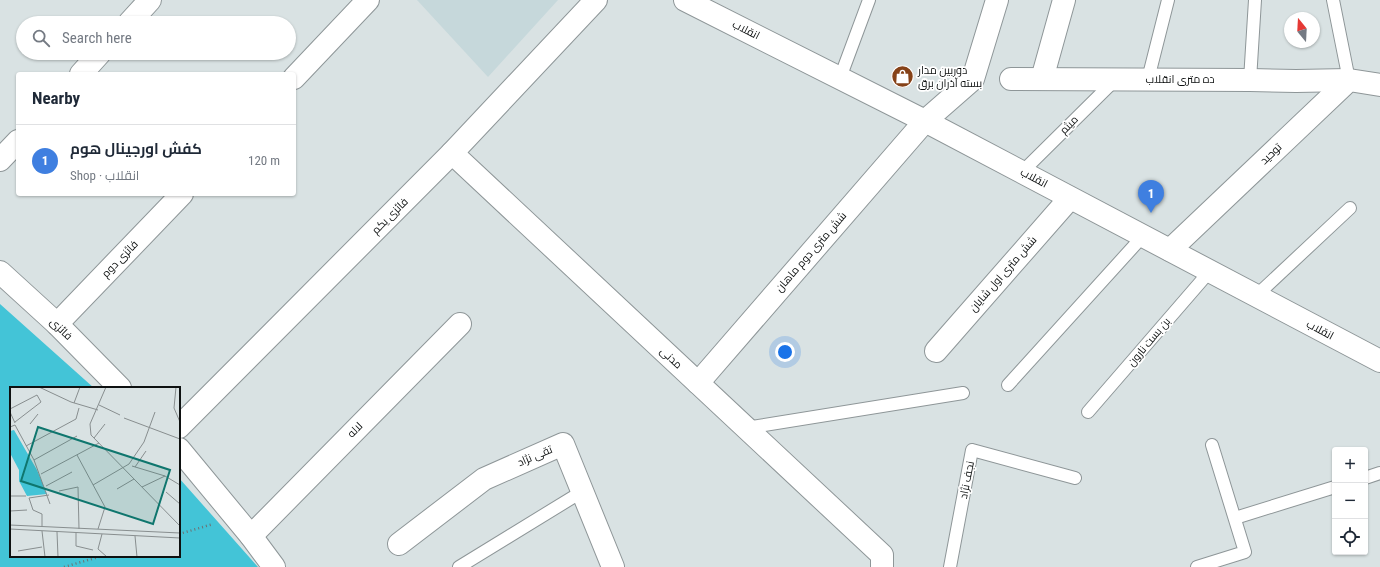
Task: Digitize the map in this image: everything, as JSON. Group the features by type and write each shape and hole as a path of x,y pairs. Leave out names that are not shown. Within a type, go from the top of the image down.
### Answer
{"street":[{"path":"135,16 150,0"},
{"path":"296,76 368,0"},
{"name":"فائزی یکم","path":"180,427 452,153 596,0"},
{"name":"انقلاب","path":"685,0 925,121 1380,362"},
{"name":"شش متری دوم ماهان","path":"698,383 925,121 973,79 997,0"},
{"path":"1042,79 1064,0"},
{"path":"83,72 94,60"},
{"name":"ده متری انقلاب","path":"1012,79 1349,80"},
{"path":"1349,80 1380,85"},
{"name":"توحید","path":"1170,250 1349,80"},
{"path":"0,160 16,143"},
{"name":"مدنی","path":"452,153 882,555 882,567"},
{"name":"فائزی دوم","path":"57,324 180,196"},
{"name":"شش متری اول شایان","path":"936,351 1070,198"},
{"name":"فائزی","path":"0,272 57,324 119,387"},
{"name":"لاله","path":"251,536 460,324"},
{"name":"تقی نژاد","path":"399,544 484,479 564,444 613,567"},
{"path":"180,450 251,536 274,567"}],"lane":[{"path":"840,78 869,0"},
{"path":"1148,79 1168,0"},
{"path":"1250,80 1255,0"},
{"path":"1333,0 1349,80"},
{"name":"میثم","path":"1022,172 1116,79"},
{"path":"1256,296 1350,208"},
{"path":"1008,385 1143,236"},
{"name":"بن بست نارون","path":"1088,412 1210,271"},
{"path":"746,428 963,393"},
{"path":"1197,567 1245,552 1212,445"},
{"name":"نجف نژاد","path":"950,567 972,450 1075,478"},
{"path":"1368,477 1380,473"},
{"path":"1235,518 1332,488"},
{"path":"459,567 583,491"}],"path":[{"path":"180,534 235,517"},
{"path":"64,567 99,557"}],"shaded area":[{"path":"417,0 558,0 488,77"},
{"path":"0,304 93,387 10,387 10,557 180,557 180,479 258,567 0,567"}],"place":[{"name":"دوربین مدار بسته آذران برق","path":"902,76"},
{"name":"کفش اورجینال هوم","path":"1151,213"}]}
